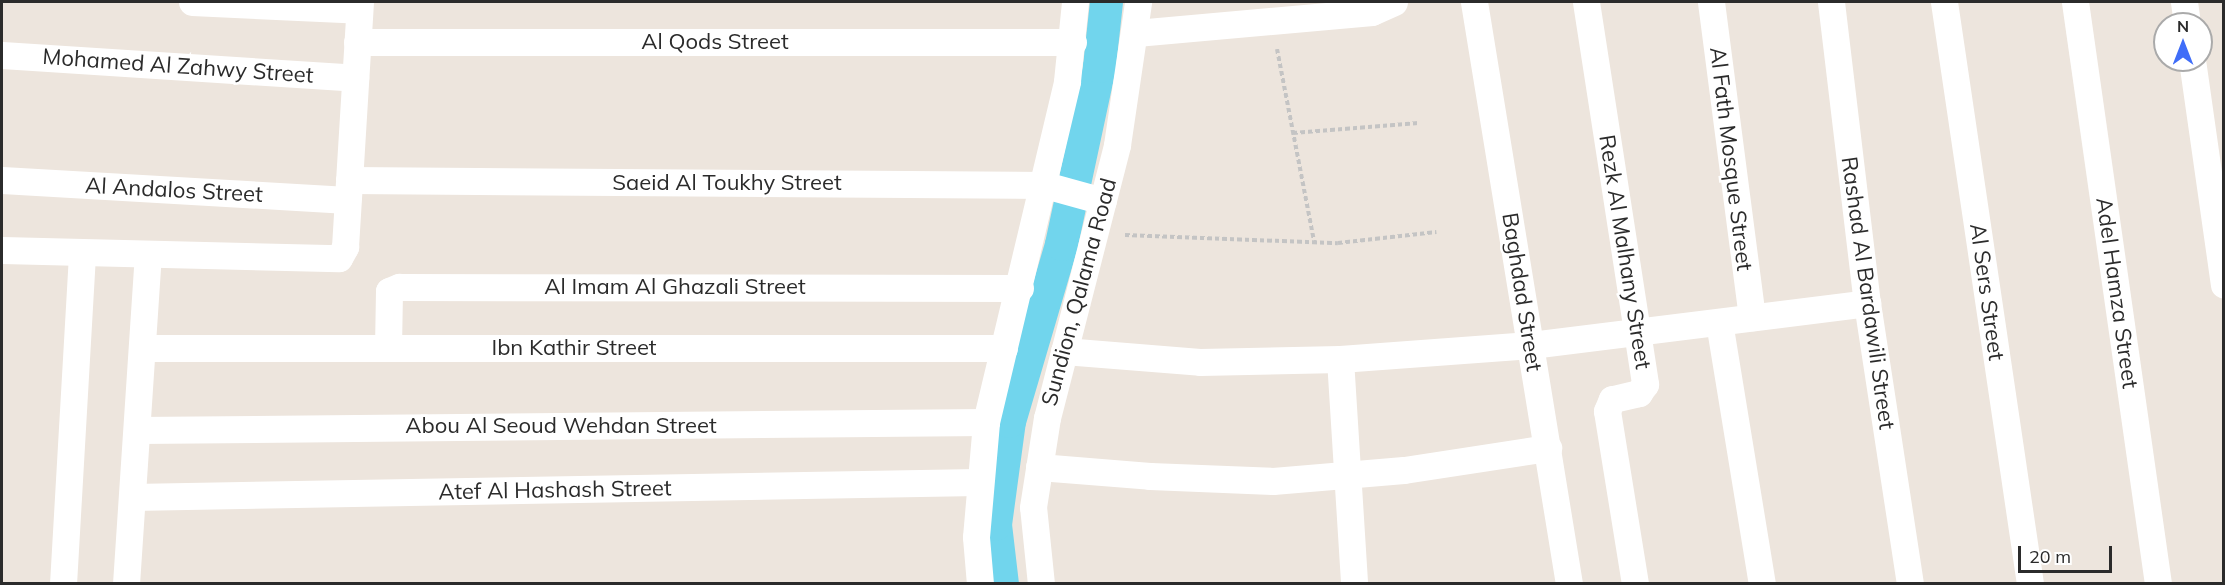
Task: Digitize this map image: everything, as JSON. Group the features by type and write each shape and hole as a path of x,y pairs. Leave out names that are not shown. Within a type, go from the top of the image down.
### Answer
{"street":[{"path":"2,250 148,256 336,259 345,251 359,6 192,2"},
{"path":"980,584 976,537 978,482 986,422 1045,185 1073,42 1075,2"},
{"name":"Sundion, Qalama Road","path":"1041,584 1033,507 1039,467 1064,351 1126,101 1138,2"},
{"path":"1136,33 1272,23 1372,12 1394,2"},
{"name":"Baghdad Street","path":"1474,2 1569,584"},
{"name":"Rezk Al Malhany Street","path":"1586,2 1645,384 1639,393 1612,399 1607,411 1635,584"},
{"name":"Al Fath Mosque Street","path":"1711,2 1752,317"},
{"name":"Rashad Al Bardawili Street","path":"1831,2 1867,303 1911,584"},
{"name":"Al Sers Street","path":"1944,2 2030,584"},
{"name":"Adel Hamza Street","path":"2075,2 2158,584"},
{"name":"Al Qods Street","path":"357,42 1073,42"},
{"name":"Mohamed Al Zahwy Street","path":"2,55 355,78"},
{"path":"2194,72 2223,285"},
{"name":"Al Andalos Street","path":"2,180 348,190"},
{"name":"Saeid Al Toukhy Street","path":"348,190 1045,185 1103,201"},
{"path":"63,584 82,253"},
{"path":"126,584 148,256"},
{"name":"Al Imam Al Ghazali Street","path":"388,348 389,291 399,286 1020,288"},
{"path":"1064,351 1200,363 1340,359 1531,345 1867,303"},
{"path":"1719,322 1762,584"},
{"name":"Ibn Kathir Street","path":"143,348 1005,348"},
{"path":"1340,359 1354,584"},
{"name":"Abou Al Seoud Wehdan Street","path":"137,430 986,422"},
{"path":"1039,467 1236,481 1348,476 1548,448"},
{"name":"Atef Al Hashash Street","path":"132,497 978,482"}],"path":[{"path":"1272,23 1314,242"},
{"path":"1293,134 1419,123"},
{"path":"1094,234 1366,242 1436,232"}],"waterway":[{"path":"1002,584 995,524 1009,421 1061,244 1099,66 1106,2"}]}
